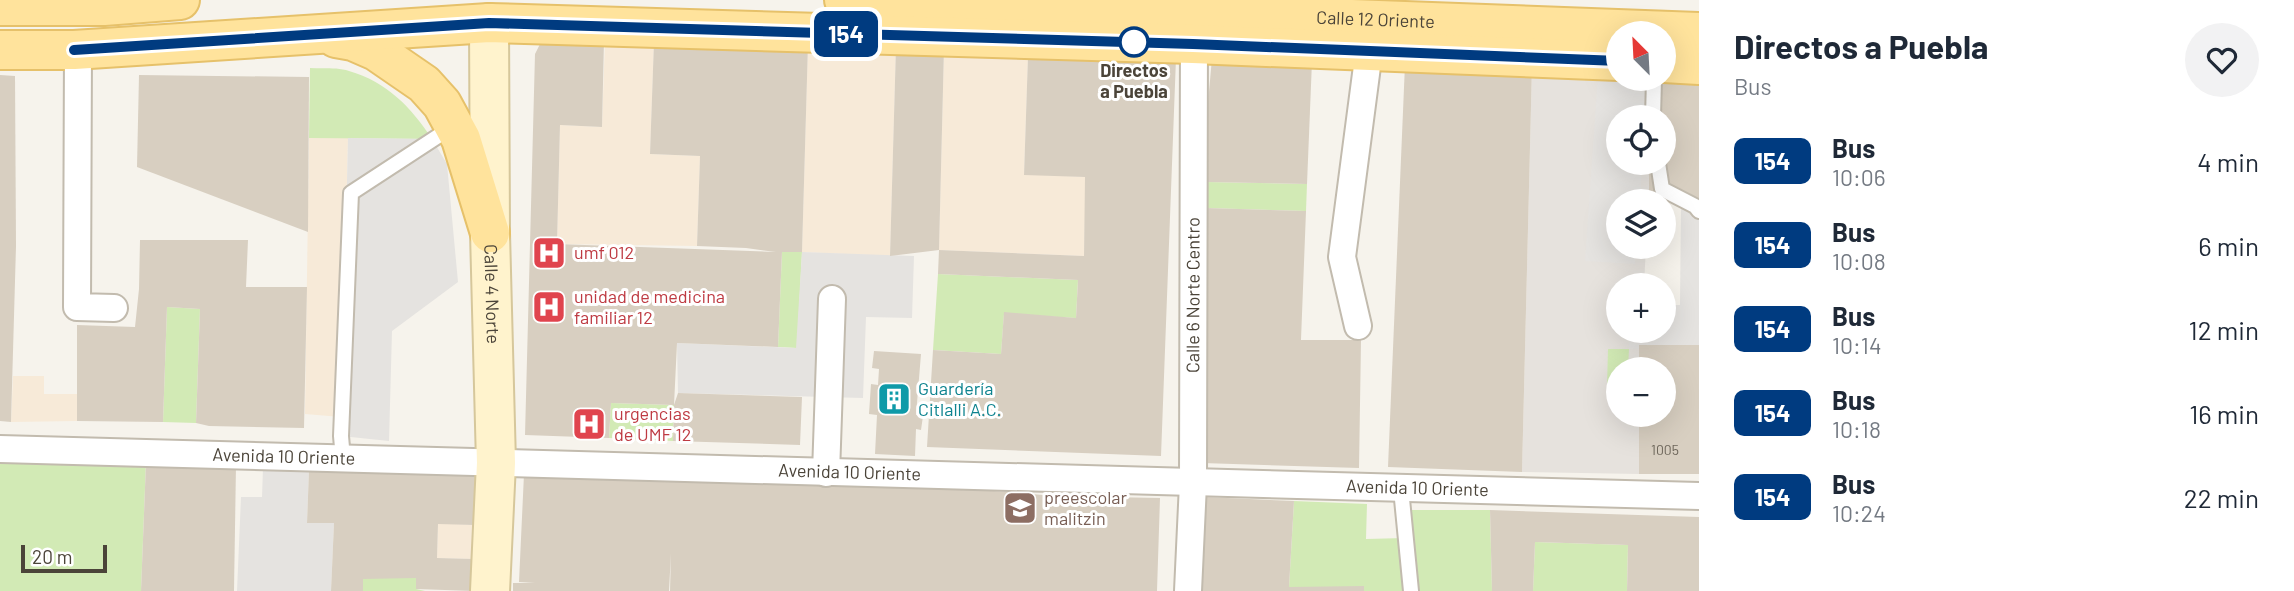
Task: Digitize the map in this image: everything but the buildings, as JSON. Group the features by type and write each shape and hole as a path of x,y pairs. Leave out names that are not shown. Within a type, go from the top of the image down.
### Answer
{"main road":[{"path":"0,6 180,0"},
{"path":"0,50 76,50 142,29 205,0"},
{"name":"Calle 12 Oriente","path":"844,0 1194,19 1369,51 1606,60"},
{"name":"Calle 12 Oriente","path":"76,50 320,34 494,11 1194,19 1418,16 1699,32"},
{"name":"Calle 4 Norte","path":"489,591 496,463 490,233 494,11"},
{"path":"320,34 353,41 376,51 424,83 443,104 455,125 490,233"},
{"path":"1676,64 1699,65"}],"street":[{"name":"Calle 6 Norte Centro","path":"1188,591 1193,484 1194,19"},
{"path":"76,50 77,307 114,307"},
{"path":"1358,326 1342,257 1369,51"},
{"path":"826,473 832,299"},
{"name":"Avenida 10 Oriente","path":"0,449 1699,496"}],"lane":[{"path":"343,459 341,436 351,193 455,125"},
{"path":"1660,175 1662,189 1695,206 1699,211"},
{"path":"1401,489 1411,591"}],"shaded area":[{"path":"605,40 654,41 650,154 700,156 697,246 557,244 560,125 602,127"},
{"path":"808,44 896,46 890,256 802,252"},
{"path":"944,48 1028,56 1024,174 1086,177 1084,256 939,250"},
{"path":"1532,66 1606,75 1606,91 1631,91 1642,105 1606,105 1606,175 1650,175 1650,189 1606,189 1606,259 1645,259 1645,273 1606,273 1606,343 1640,343 1639,357 1606,357 1606,427 1639,427 1639,474 1522,472"},
{"path":"1598,76 1606,77 1606,91 1647,91 1647,105 1606,105 1606,175 1641,175 1641,189 1606,189 1606,259 1635,259 1635,264 1585,261"},
{"path":"309,138 348,138 341,417 305,414"},
{"path":"348,138 432,139 447,164 458,282 392,331 389,441 341,436"},
{"path":"1699,204 1699,349 1629,349 1629,343 1676,343 1676,305 1680,305 1681,205"},
{"path":"802,252 914,256 912,318 866,317 863,398 678,393 677,343 796,348"},
{"path":"13,376 44,376 44,394 77,394 77,421 11,422"},
{"path":"263,468 309,470 307,522 334,523 331,591 237,591 241,497 262,497"},
{"path":"438,523 474,525 474,559 437,558"}],"green space":[{"path":"310,68 344,70 375,82 407,106 432,139 309,138"},
{"path":"1207,182 1307,184 1306,211 1206,208"},
{"path":"782,252 802,252 797,348 778,347"},
{"path":"938,274 1078,280 1076,318 1004,314 1001,354 933,350"},
{"path":"167,307 200,309 196,423 163,422"},
{"path":"1608,349 1629,349 1629,357 1608,357"},
{"path":"611,403 674,405 673,441 609,438"},
{"path":"0,458 146,462 141,591 0,591"},
{"path":"1294,501 1367,504 1366,539 1404,538 1405,510 1490,510 1492,591 1364,591 1289,587"},
{"path":"1535,542 1628,545 1627,591 1533,591"},
{"path":"363,577 416,578 416,589 425,591 363,591"}],"bus line":[{"name":"154","path":"74,50 489,23 1193,44 1606,60"}],"place":[{"name":"Directos a Puebla","path":"1134,42"},
{"name":"umf 012","path":"549,253"},
{"name":"unidad de medicina familiar 12","path":"549,307"},
{"name":"Guardería Citlalli A.C.","path":"894,399"},
{"name":"urgencias de UMF 12","path":"589,424"},
{"name":"preescolar malitzin","path":"1020,508"}]}
